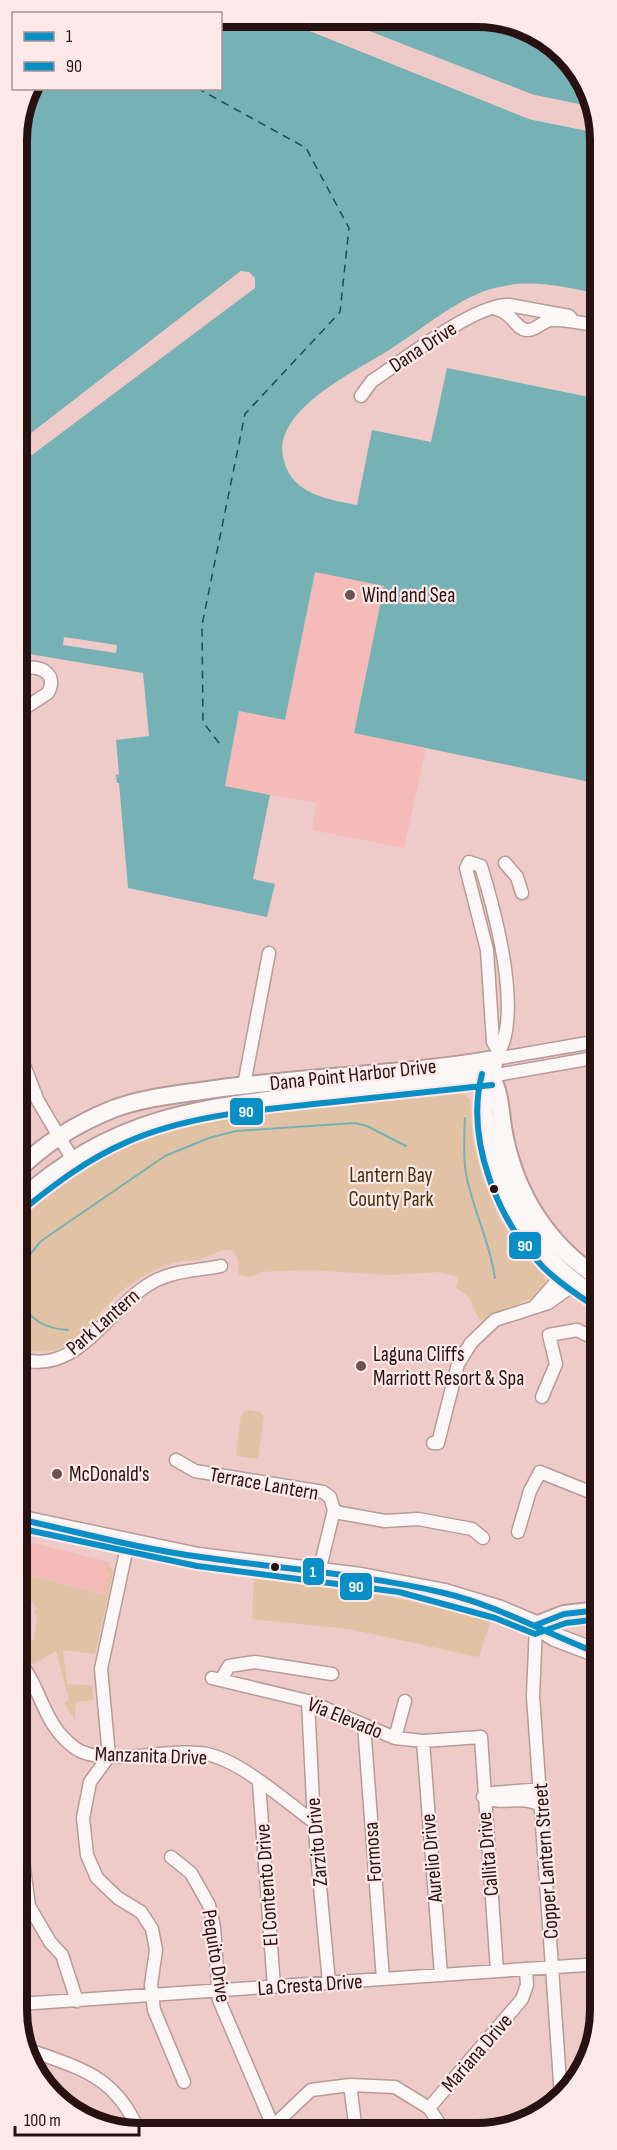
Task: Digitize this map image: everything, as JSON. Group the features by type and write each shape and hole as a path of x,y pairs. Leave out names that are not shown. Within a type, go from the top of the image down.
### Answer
{"highway":[{"path":"27,1521 198,1557 402,1583 498,1609 536,1625 555,1637 590,1650"}],"main road":[{"name":"Dana Point Harbor Drive","path":"27,1163 59,1137 90,1119 139,1101 245,1094 495,1062"},
{"path":"495,1062 485,1091 485,1114 493,1152 511,1203 526,1230 548,1258 590,1292"},
{"path":"495,1062 504,1137 519,1187 554,1240 578,1264 590,1272"},
{"name":"Dana Point Harbor Drive","path":"27,1194 74,1160 138,1127 245,1094"},
{"path":"526,1230 554,1240"},
{"path":"536,1625 564,1614 590,1611"}],"street":[{"name":"Dana Drive","path":"361,396 372,381 473,315 492,308 509,306 568,316 573,321"},
{"name":"Dana Drive","path":"492,308 509,314 519,328 524,330 532,330 550,320 590,324"},
{"path":"27,668 34,666 43,669 48,673 51,681 48,693 27,707"},
{"path":"469,862 481,866 498,922 507,1003 502,1045 495,1062 488,953 466,868 469,862"},
{"path":"505,863 517,877 522,893"},
{"path":"245,1094 269,953"},
{"path":"488,953 501,953"},
{"name":"Dana Point Harbor Drive","path":"495,1062 590,1043"},
{"name":"Dana Point Harbor Drive","path":"495,1062 590,1057"},
{"path":"27,1073 38,1101 74,1160"},
{"name":"Park Lantern","path":"27,1360 40,1362 62,1358 80,1346 134,1294 156,1280 176,1272 222,1266"},
{"path":"433,1443 438,1443 458,1364 471,1343 495,1320 536,1305 570,1278"},
{"path":"542,1397 556,1364 549,1335 577,1330 590,1336"},
{"name":"Terrace Lantern","path":"176,1460 195,1471 323,1492 330,1497 334,1510 385,1521 418,1519 472,1529 483,1538"},
{"path":"518,1532 530,1491 540,1472 590,1492"},
{"path":"319,1572 334,1510"},
{"path":"128,1542 101,1669 109,1756 90,1782 83,1818 87,1855 97,1878 118,1898 141,1912 152,1929 156,1950 152,1995 154,2010 184,2082"},
{"name":"Copper Lantern Street","path":"536,1625 533,1696 554,1967 560,2087"},
{"name":"Via Elevado","path":"332,1674 255,1662 229,1666 216,1679 308,1701 395,1738 423,1741 481,1737"},
{"name":"Manzanita Drive","path":"27,1670 44,1713 66,1740 87,1755 206,1754 235,1764 314,1822"},
{"name":"Zarzito Drive","path":"308,1701 314,1822 329,1983"},
{"path":"395,1738 405,1701"},
{"name":"Formosa","path":"364,1725 383,1979"},
{"name":"Callita Drive","path":"481,1737 483,1797 497,1971"},
{"name":"Aurelio Drive","path":"423,1741 441,1975"},
{"name":"El Contento Drive","path":"260,1783 274,1987"},
{"path":"483,1797 494,1793 541,1790"},
{"path":"483,1797 494,1801 530,1799 542,1806"},
{"name":"Pequito Drive","path":"171,1857 191,1873 209,1905 219,2000 269,2123"},
{"path":"27,1891 29,1906 45,1935 62,1955 76,2001"},
{"name":"La Cresta Drive","path":"27,2004 590,1965"},
{"name":"Mariana Drive","path":"439,2123 429,2108 522,1999 527,1985 526,1969"},
{"path":"35,2052 79,2069 117,2092 134,2123"},
{"path":"276,2123 311,2090 350,2085 395,2086 429,2108"},
{"path":"350,2085 355,2123"}],"shaded area":[{"path":"315,571 384,586 354,733 426,748 404,848 312,830 317,803 225,787 239,711 285,720"},
{"path":"27,1541 109,1562 113,1572 107,1595 27,1575"}],"green space":[{"name":"Lantern Bay County Park","path":"461,1091 470,1100 473,1139 482,1177 500,1220 524,1255 544,1276 546,1289 485,1321 479,1319 469,1297 456,1288 458,1280 455,1276 437,1272 390,1275 309,1270 261,1272 247,1276 239,1274 235,1254 226,1250 199,1260 183,1261 160,1268 127,1287 68,1344 48,1351 27,1350 27,1208 59,1181 103,1154 151,1132 202,1117"},
{"path":"246,1410 260,1412 264,1416 258,1459 236,1456 241,1415"},
{"path":"107,1562 113,1572 95,1654 63,1650 67,1684 92,1685 93,1700 76,1702 75,1720 64,1703 69,1700 56,1651 33,1664 27,1657 27,1644 34,1640 37,1617 34,1612 37,1608 27,1597 27,1575 104,1595 110,1573 105,1571"},
{"path":"254,1577 392,1597 491,1620 479,1657 349,1629 252,1619"}],"water":[{"path":"222,27 300,27 529,119 589,131 590,292 558,286 518,284 491,289 465,300 318,395 289,426 283,443 284,461 295,481 303,488 324,497 357,505 372,430 431,442 447,368 590,397 590,782 354,733 384,586 315,572 285,720 239,711 225,786 270,795 253,879 275,884 267,917 128,888 119,783 117,783 116,775 119,774 116,740 149,736 143,673 27,654 27,459 255,288 255,278 241,271 27,436 27,132 31,110 39,90 222,90"},
{"path":"359,27 477,27 507,31 534,42 557,60 575,83 585,105 534,95"}],"pier":[{"path":"300,27 308,27 530,116 589,127 589,131 529,119"},
{"path":"356,27 534,95 585,105 585,108 533,98"},
{"path":"241,271 249,272 255,278 255,287 27,458 27,455 252,286 252,279 242,274 27,439 27,436"},
{"path":"64,637 117,645 116,653 63,645"}],"waterway":[{"path":"465,1118 466,1174 495,1278"},
{"path":"27,1258 41,1241 165,1156 209,1138 236,1131 355,1123 367,1126 406,1146"},
{"path":"27,1312 45,1325 68,1330"}],"ferry route":[{"path":"201,90 306,148 349,228 340,312 245,414 202,625 203,722 222,747"}],"transit line":[{"name":"90","path":"482,1074 478,1099 478,1125 489,1177 499,1202 526,1248 543,1267 590,1303"},
{"name":"90","path":"27,1207 60,1181 99,1156 127,1142 174,1126 249,1111 492,1085"},
{"name":"1","path":"27,1521 178,1554 414,1586 484,1605 590,1650"},
{"name":"90","path":"27,1530 197,1566 399,1592 495,1618 535,1634 566,1623 590,1620"},
{"name":"1","path":"536,1625 564,1614 590,1611"}],"place":[{"name":"Wind and Sea","path":"350,595"},
{"name":"Laguna Cliffs Marriott Resort & Spa","path":"361,1366"},
{"name":"McDonald's","path":"57,1474"}]}
